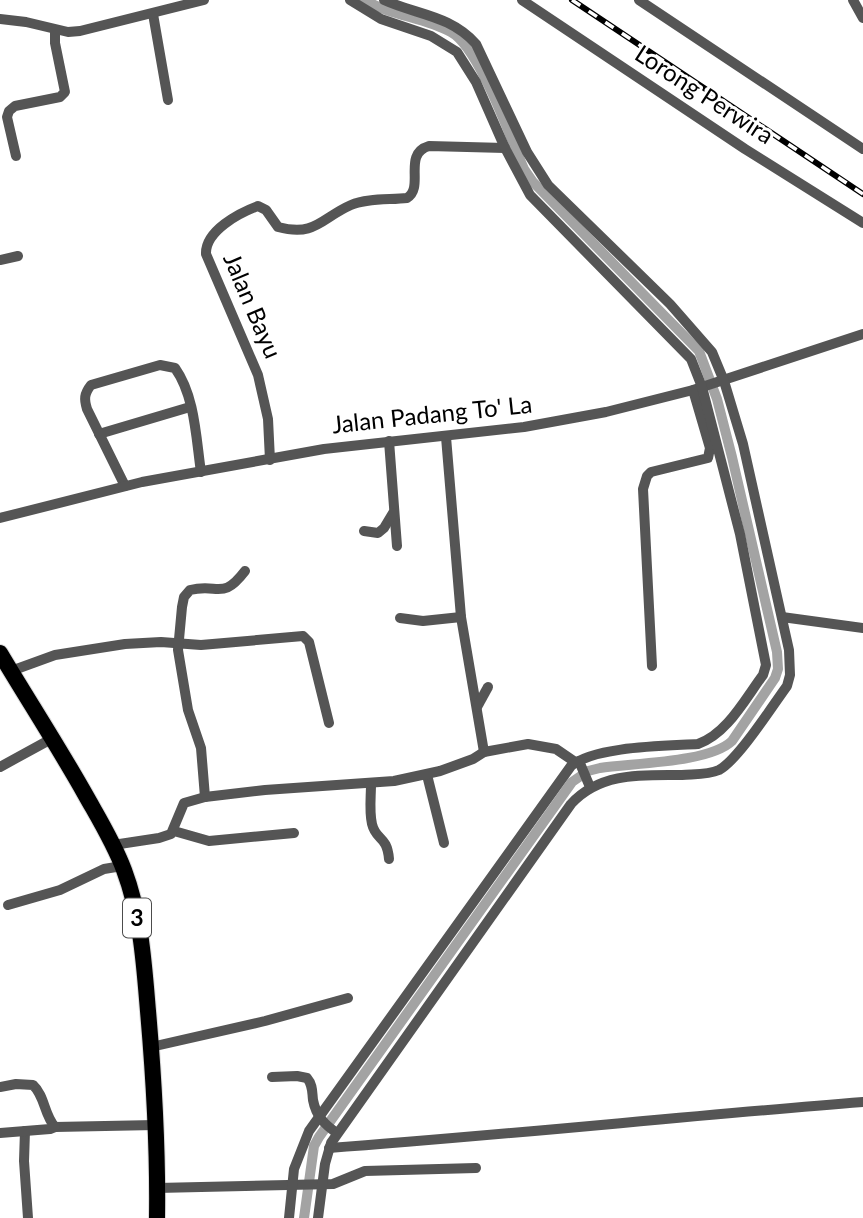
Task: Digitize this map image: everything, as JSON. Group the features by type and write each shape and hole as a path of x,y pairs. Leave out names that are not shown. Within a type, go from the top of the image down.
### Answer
{"highway":[{"name":"3","path":"0,653 53,738 113,845 134,901 142,944 151,1047 157,1218"}],"street":[{"path":"0,19 80,32 204,0"},
{"path":"289,1218 301,1147 543,802 578,762 614,751 698,744 711,740 721,731 763,675 766,656 740,534 691,359 544,211 521,180 476,82 457,52 431,36 381,19 349,0"},
{"path":"318,1218 320,1185 335,1132 571,804 589,785 616,778 704,774 721,769 734,757 787,685 790,675 789,650 743,444 712,352 637,271 562,201 537,171 475,44 467,34 452,23 384,0"},
{"name":"Lorong Perwira","path":"523,0 745,149 863,223"},
{"path":"639,0 863,149"},
{"path":"853,0 863,18"},
{"path":"153,14 168,100"},
{"path":"16,156 7,117 9,111 15,106 60,97 65,92 55,30"},
{"name":"Jalan Bayu","path":"270,460 264,395 248,350 206,254 209,237 216,230 258,206 266,210 278,227 296,229 320,225 350,205 407,198 413,192 416,154 421,148 505,148"},
{"path":"0,260 18,256"},
{"name":"Jalan Padang To' La","path":"0,518 125,486 324,449 446,437 556,422 700,388 863,334"},
{"path":"125,486 99,434 85,400 86,392 92,385 160,365 175,368 180,375 190,407 201,472"},
{"path":"652,666 643,489 651,472 708,458 710,454 700,388"},
{"path":"99,434 190,407"},
{"path":"446,437 461,617 484,752"},
{"path":"389,441 397,546"},
{"path":"364,531 377,533 384,528 393,513"},
{"path":"205,797 201,748 188,710 178,644 182,607 187,593 194,588 225,590 234,585 244,571"},
{"path":"400,618 423,621 461,617"},
{"path":"782,617 863,628"},
{"path":"11,671 55,655 145,642 201,645 303,636 309,642 330,723"},
{"path":"477,707 488,687"},
{"path":"0,767 53,738"},
{"path":"174,831 184,803 205,797 265,789 371,784 427,775 463,763 484,752 528,744 556,749 578,762 589,785"},
{"path":"427,775 444,843"},
{"path":"371,784 372,824 375,832 388,845 389,859"},
{"path":"113,845 159,838 174,831 209,841 294,833"},
{"path":"8,905 60,890 94,873 122,866"},
{"path":"151,1047 265,1021 348,998"},
{"path":"272,1077 307,1078 313,1088 314,1104 321,1119 335,1132"},
{"path":"0,1087 33,1085 55,1126"},
{"path":"329,1147 502,1135 863,1102"},
{"path":"0,1133 50,1129 55,1126 155,1125"},
{"path":"25,1131 28,1218"},
{"path":"157,1188 320,1185 339,1182 350,1175 365,1171 476,1168"}],"waterway":[{"path":"304,1218 314,1146 319,1137 572,782 588,771 600,768 689,758 721,748 732,741 775,678 778,669 777,652 732,457 717,399 699,351 533,182 524,169 483,74 462,41 441,27 386,10 365,0"}],"railway":[{"path":"572,0 863,194"}]}
